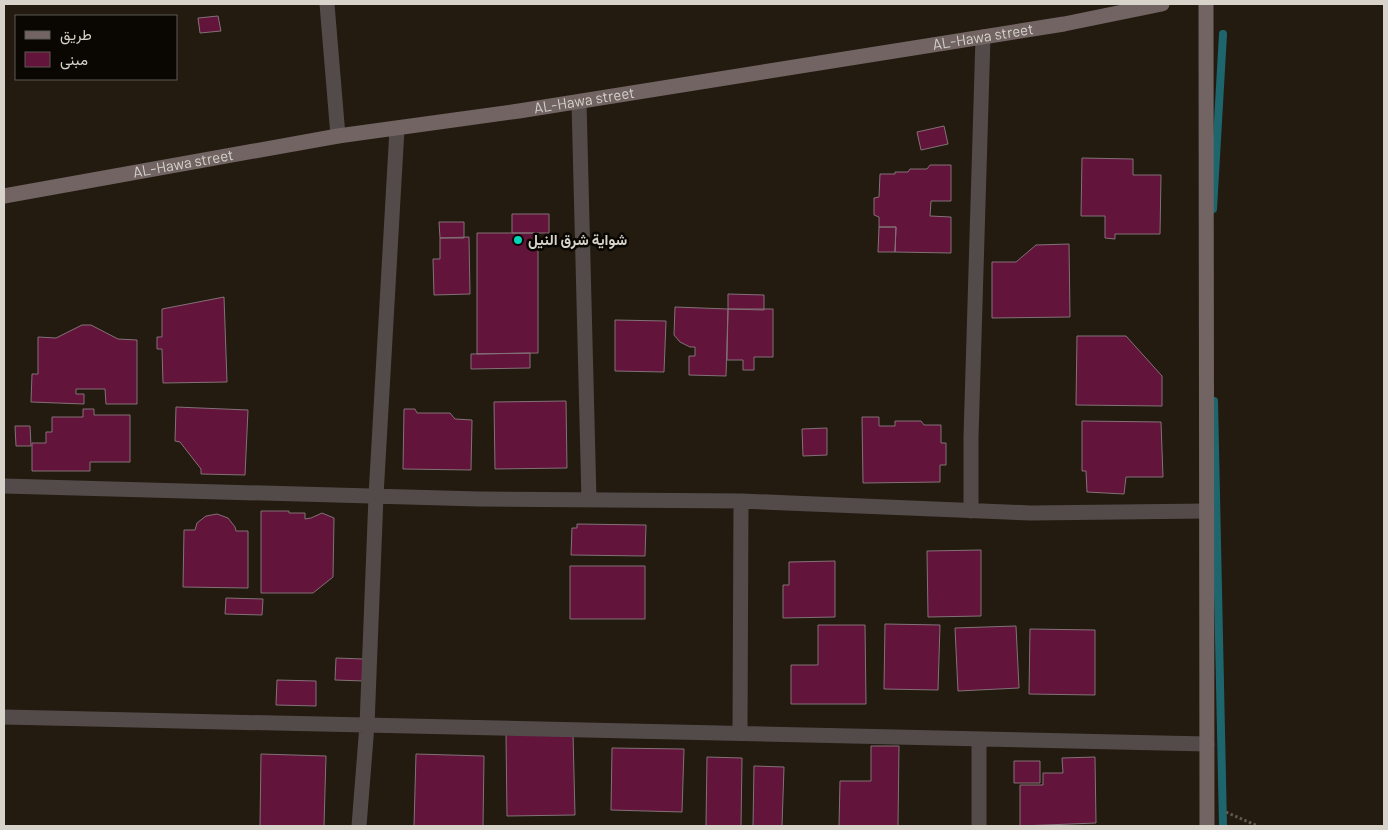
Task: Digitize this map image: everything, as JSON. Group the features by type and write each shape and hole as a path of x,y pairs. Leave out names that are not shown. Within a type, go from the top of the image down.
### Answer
{"street":[{"path":"327,4 338,136"},
{"name":"AL-Hawa street","path":"4,196 338,136 579,102 1064,24 1153,4"},
{"path":"1206,4 1207,826"},
{"path":"971,511 971,437 983,37"},
{"path":"579,102 589,500"},
{"path":"360,826 367,725 376,496 398,129"},
{"path":"4,486 376,496 741,501 1031,513 1207,511"},
{"path":"740,733 741,501"},
{"path":"4,717 1207,744"},
{"path":"979,739 979,826"}],"path":[{"path":"1207,794 1226,812 1258,826"}],"building":[{"path":"218,16 221,31 200,33 198,18"},
{"path":"944,126 948,144 921,150 917,132"},
{"path":"1082,158 1133,159 1133,175 1161,175 1160,234 1115,234 1115,239 1105,238 1105,216 1081,216"},
{"path":"930,165 951,165 951,201 931,201 930,216 951,217 951,253 895,252 896,227 879,227 879,217 874,215 874,198 879,197 880,174 908,172 910,169 927,169"},
{"path":"512,214 549,214 549,233 512,233"},
{"path":"439,222 464,222 464,238 440,238"},
{"path":"879,227 896,227 895,252 878,252"},
{"path":"477,233 538,233 538,353 477,354"},
{"path":"469,237 470,294 434,295 433,259 440,259 440,238"},
{"path":"1069,244 1070,317 992,318 992,262 1016,262 1036,245"},
{"path":"728,294 764,295 764,310 728,309"},
{"path":"224,297 227,382 163,383 162,349 157,349 157,337 162,337 162,309"},
{"path":"675,307 728,309 726,376 689,375 689,356 695,356 695,347 690,347 680,342 674,335"},
{"path":"728,309 773,309 773,357 754,357 754,370 743,370 743,360 727,360"},
{"path":"615,320 666,321 664,372 615,371"},
{"path":"82,325 91,325 118,339 137,340 137,404 106,404 105,389 76,389 76,394 84,394 84,404 31,402 32,374 38,374 38,337 56,338"},
{"path":"1077,336 1126,336 1162,376 1162,406 1076,405"},
{"path":"530,353 530,368 471,369 471,354"},
{"path":"566,401 567,468 495,469 494,402"},
{"path":"176,407 248,410 245,475 201,474 201,469 180,442 175,441"},
{"path":"83,409 94,409 94,415 130,415 130,462 90,462 90,471 32,471 32,443 46,443 46,432 52,432 52,417 83,417"},
{"path":"404,409 415,409 417,413 450,413 455,419 472,420 471,470 403,469"},
{"path":"862,417 879,417 879,426 895,426 895,421 921,421 924,425 941,425 941,443 946,443 946,465 940,465 940,482 863,483"},
{"path":"1082,421 1161,422 1163,477 1126,477 1124,494 1087,492 1086,471 1082,471"},
{"path":"15,426 30,426 31,446 16,446"},
{"path":"827,428 827,455 803,456 802,429"},
{"path":"261,511 305,513 305,519 322,513 334,518 333,577 313,593 261,593"},
{"path":"217,514 228,518 236,531 248,531 248,588 183,587 184,530 195,530 197,523 206,516"},
{"path":"577,524 646,525 645,556 571,555 572,528 577,528"},
{"path":"981,550 981,616 928,617 927,551"},
{"path":"835,561 835,617 783,618 783,585 789,585 789,562"},
{"path":"570,566 645,566 645,619 570,619"},
{"path":"226,598 263,599 262,615 225,614"},
{"path":"885,624 940,625 938,690 884,689"},
{"path":"818,625 865,625 866,704 791,704 791,665 818,665"},
{"path":"1016,626 1019,688 958,691 955,628"},
{"path":"1030,629 1095,630 1095,695 1029,694"},
{"path":"336,658 364,659 364,681 335,680"},
{"path":"277,680 316,681 316,706 276,705"},
{"path":"573,733 575,815 507,816 506,734"},
{"path":"871,746 899,746 898,826 839,826 840,781 871,781"},
{"path":"612,748 684,749 682,812 611,810"},
{"path":"261,754 326,756 324,826 260,826"},
{"path":"416,754 484,756 483,826 414,826"},
{"path":"707,757 742,758 741,826 706,826"},
{"path":"1095,757 1096,823 1020,826 1020,785 1043,785 1043,773 1063,773 1062,758"},
{"path":"1014,761 1040,761 1040,783 1014,783"},
{"path":"754,766 784,767 782,826 753,826"}],"waterway":[{"path":"1213,209 1223,34"},
{"path":"1214,401 1223,826"}],"place":[{"name":"شواية شرق النيل","path":"518,240"}]}
